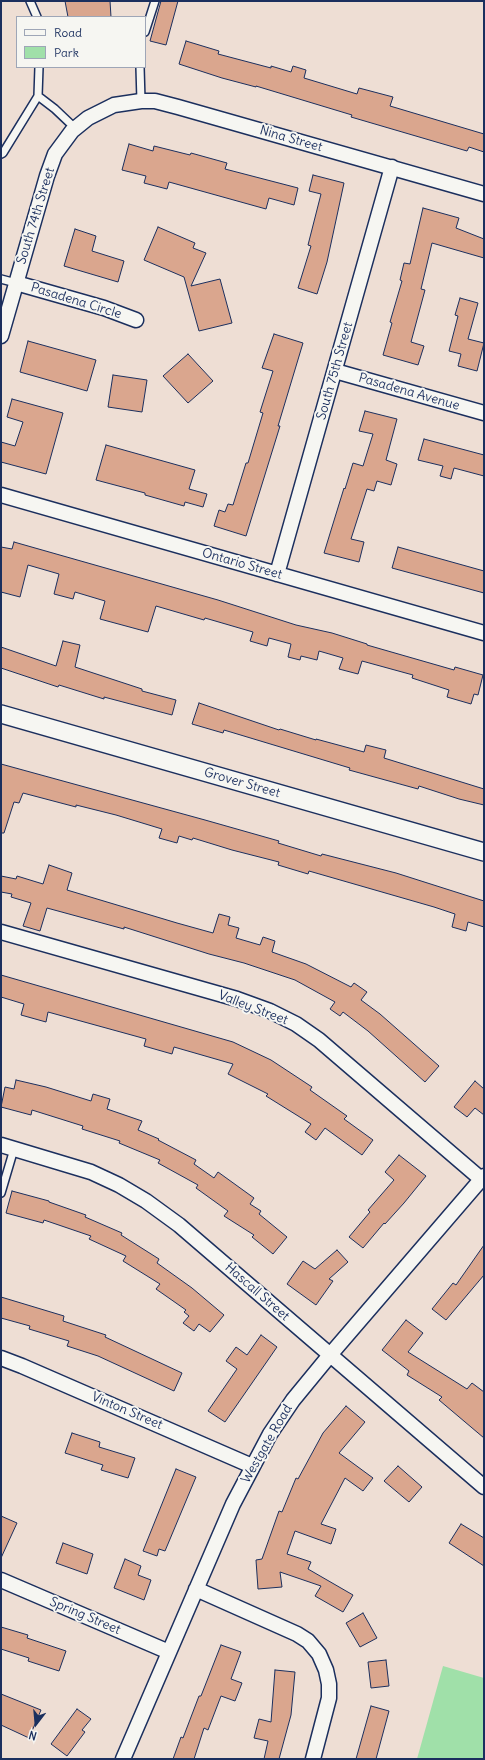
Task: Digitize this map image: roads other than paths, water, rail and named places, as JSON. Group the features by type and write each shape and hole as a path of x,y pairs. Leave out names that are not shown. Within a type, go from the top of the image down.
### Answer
{"street":[{"name":"Nina Street","path":"97,112 114,105 141,101 155,102 178,107 484,194"},
{"name":"South 74th Street","path":"1,336 49,168 55,154 65,139 75,128 97,112"},
{"name":"South 75th Street","path":"277,574 392,167"},
{"name":"Pasadena Circle","path":"16,283 104,308 136,320"},
{"name":"Pasadena Avenue","path":"335,371 484,413"},
{"name":"Ontario Street","path":"1,495 484,633"},
{"name":"Grover Street","path":"1,714 484,852"},
{"name":"Valley Street","path":"1,932 238,999 270,1011 319,1040 483,1177"},
{"name":"Hascall Street","path":"8,1147 91,1172 120,1185 146,1201 179,1225 484,1487"},
{"name":"Westgate Road","path":"123,1759 233,1504 270,1434 293,1400 330,1355 483,1177"},
{"name":"Vinton Street","path":"1,1358 252,1466"},
{"name":"Spring Street","path":"1,1580 169,1652"},
{"path":"196,1589 297,1634 308,1641 319,1654 325,1665 329,1684 329,1698 313,1759"}],"lane":[{"path":"30,1 37,16"},
{"path":"146,29 155,1"},
{"path":"1,154 38,96 39,68"},
{"path":"140,68 141,101"},
{"path":"38,96 55,109 75,128"},
{"path":"1,279 16,283"},
{"path":"1,1193 8,1147"}]}
